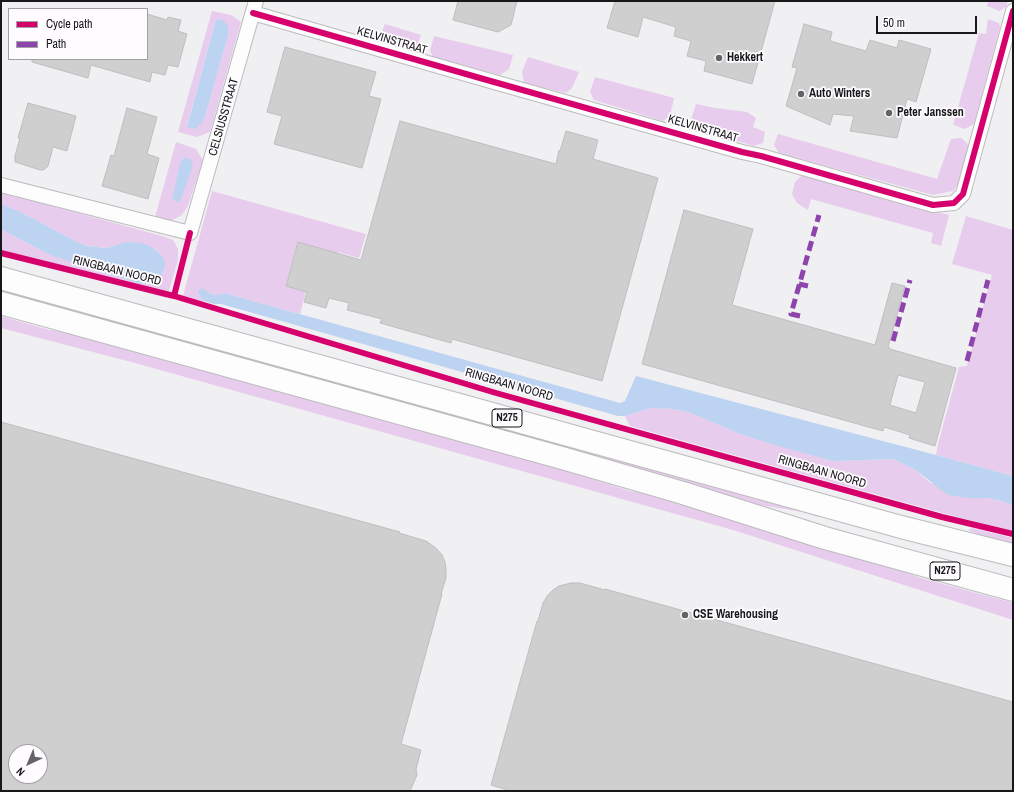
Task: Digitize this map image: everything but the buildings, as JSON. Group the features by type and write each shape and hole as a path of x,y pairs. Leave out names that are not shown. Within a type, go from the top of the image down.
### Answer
{"main road":[{"name":"N275","path":"1,278 901,527 1013,555"},
{"name":"N275","path":"1,303 562,458 683,493 825,538 1013,590"}],"street":[{"name":"KELVINSTRAAT","path":"255,7 487,80 933,205 954,203 963,194 1013,11"},
{"name":"CELSIUSSTRAAT","path":"1,185 190,233 255,7"}],"shaded area":[{"path":"988,1 1008,1 1006,7 999,11 987,6"},
{"path":"212,11 231,15 241,22 210,132 197,137 178,132","holes":["216,19 228,26 228,34 204,120 187,126"]},
{"path":"988,19 999,23 1000,27 974,124 965,129 953,125 979,33 986,34"},
{"path":"385,24 421,35 415,52 384,42 380,37"},
{"path":"434,36 513,55 509,69 500,75 433,57 430,51"},
{"path":"528,57 579,72 572,88 566,93 524,83 522,72"},
{"path":"595,77 674,98 670,116 663,121 594,100 590,92"},
{"path":"696,104 747,112 756,118 753,127 765,132 763,143 754,146 693,128 691,120"},
{"path":"778,134 937,179 951,139 961,138 969,145 959,184 953,191 933,195 779,153 774,145"},
{"path":"176,142 196,149 203,160 188,206 182,215 171,221 155,217"},
{"path":"802,175 949,215 941,246 931,243 933,233 811,199 808,210 797,203 792,194 795,182"},
{"path":"212,191 366,234 359,258 338,252 335,265 319,249 297,244 286,285 306,291 300,314 224,293 213,295 207,291 198,293 204,301 190,301 183,296"},
{"path":"1,192 173,240 178,249 178,260 166,298 1,251 1,229 54,256 140,284 148,283 161,276 164,270 163,257 155,249 122,243 107,248 87,246 1,204"},
{"path":"966,216 1013,230 1013,476 936,455 959,367 967,366 992,275 952,264"},
{"path":"1,284 820,511 818,517 803,512 760,505 1,294"},
{"path":"1,316 49,330 84,334 570,472 630,491 682,501 864,557 921,578 1013,603 1013,620 733,530 135,363 1,328"},
{"path":"651,408 673,409 691,413 740,434 833,461 893,459 914,469 929,482 967,498 988,498 1013,505 1013,531 961,518 630,426 625,416"},
{"path":"972,528 1013,538 1013,546 996,542 968,530"}],"water":[{"path":"216,19 223,20 228,26 228,35 204,120 196,129 187,127"},
{"path":"184,158 190,158 193,165 180,202 172,200 180,163"},
{"path":"1,204 87,246 107,248 130,242 148,245 163,257 165,263 164,270 161,276 155,280 140,284 53,256 1,229"},
{"path":"202,288 213,295 224,293 620,403 625,401 636,376 936,455 1013,476 1013,505 988,498 967,498 948,495 914,469 893,459 833,461 740,434 691,413 673,409 651,408 625,416 618,416 221,304 214,304 204,301 198,293"}],"marked path":[{"path":"800,316 791,314 819,215"},
{"path":"893,341 910,280"},
{"path":"967,361 988,280"},
{"path":"799,284 808,286"}],"cycle path":[{"path":"253,13 933,205 954,203 963,194 1013,11"},
{"path":"174,296 190,233"},
{"name":"RINGBAAN NOORD","path":"1,253 174,296 496,393 942,517 1013,534"}],"place":[{"name":"Hekkert","path":"719,58"},
{"name":"Auto Winters","path":"801,94"},
{"name":"Peter Janssen","path":"889,113"},
{"name":"CSE Warehousing","path":"685,615"}]}
